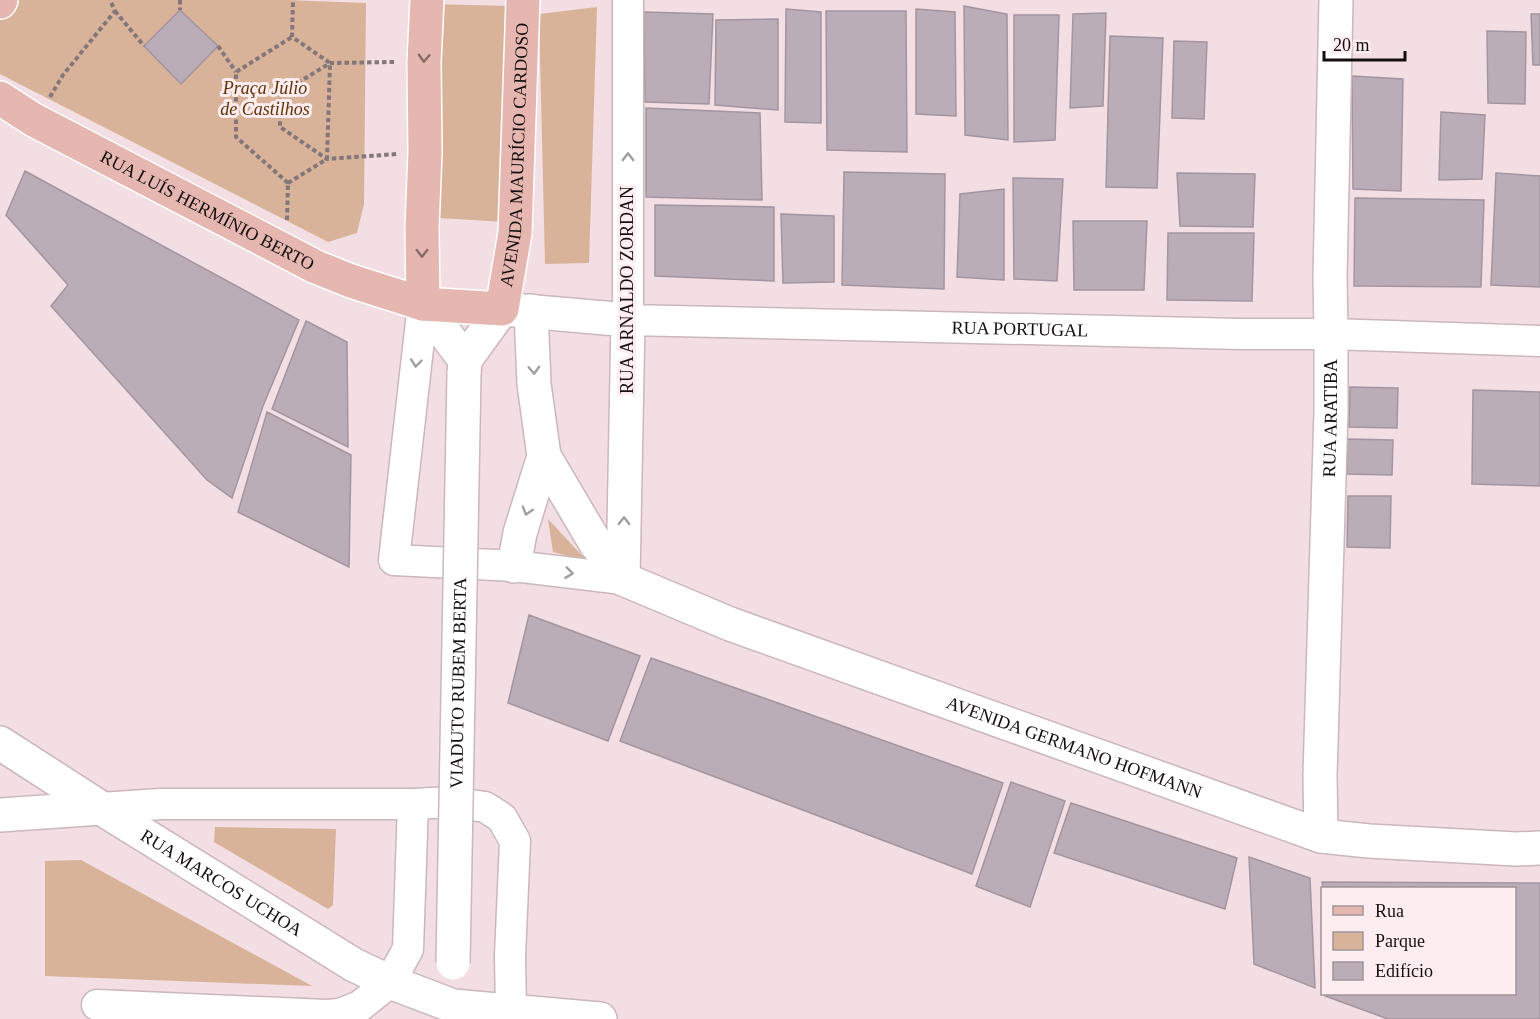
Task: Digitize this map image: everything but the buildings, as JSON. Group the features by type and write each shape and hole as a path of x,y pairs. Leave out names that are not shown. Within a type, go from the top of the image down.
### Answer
{"main road":[{"path":"427,0 424,62 423,304 464,367 517,310"},
{"name":"AVENIDA MAURÍCIO CARDOSO","path":"517,310 515,233 523,0"},
{"name":"RUA ARATIBA","path":"1321,836 1320,775 1331,411 1330,277 1336,0"},
{"name":"RUA LUÍS HERMÍNIO BERTO","path":"0,98 34,120 316,267 423,304 517,310"},
{"path":"517,310 534,384 544,456 596,544 623,579"},
{"name":"RUA PORTUGAL","path":"517,310 628,320"},
{"name":"RUA ARNALDO ZORDAN","path":"623,579 628,320"},
{"name":"VIADUTO RUBEM BERTA","path":"452,1015 464,367"},
{"path":"514,566 520,533 544,456"},
{"name":"AVENIDA GERMANO HOFMANN","path":"623,579 730,624 1321,836 1369,841 1516,849 1540,848"},
{"name":"RUA MARCOS UCHOA","path":"0,744 354,964 452,1015 535,1012 600,1019"},
{"path":"0,815 100,808"}],"street":[{"name":"RUA ARNALDO ZORDAN","path":"628,0 628,320"},
{"path":"423,304 394,560 514,566 623,579"},
{"name":"RUA PORTUGAL","path":"628,320 1240,334 1331,334 1540,341"},
{"path":"100,808 160,804 452,802 484,807 502,818 515,841 510,956 511,1012"},
{"path":"97,1005 326,1015 340,1014 360,1006 390,982 408,949 413,804"}],"path":[{"path":"110,0 115,11 144,46"},
{"path":"180,0 180,10"},
{"path":"292,37 293,0"},
{"path":"63,75 115,11"},
{"path":"292,37 330,63"},
{"path":"236,72 292,37"},
{"path":"218,46 236,72 236,137 288,183 327,159 425,152"},
{"path":"327,159 280,127 280,93 330,63 424,62"},
{"path":"327,159 330,63"}],"green space":[{"name":"Praça Júlio de Castilhos","path":"0,0 287,0 366,3 364,204 357,233 328,242 0,74"},
{"path":"431,4 507,6 504,222 439,218"},
{"path":"597,7 589,263 545,264 539,14"},
{"path":"548,519 587,561 553,552"},
{"path":"215,827 336,829 333,905 328,909 214,842"},
{"path":"81,860 312,986 45,976 45,861"}]}
